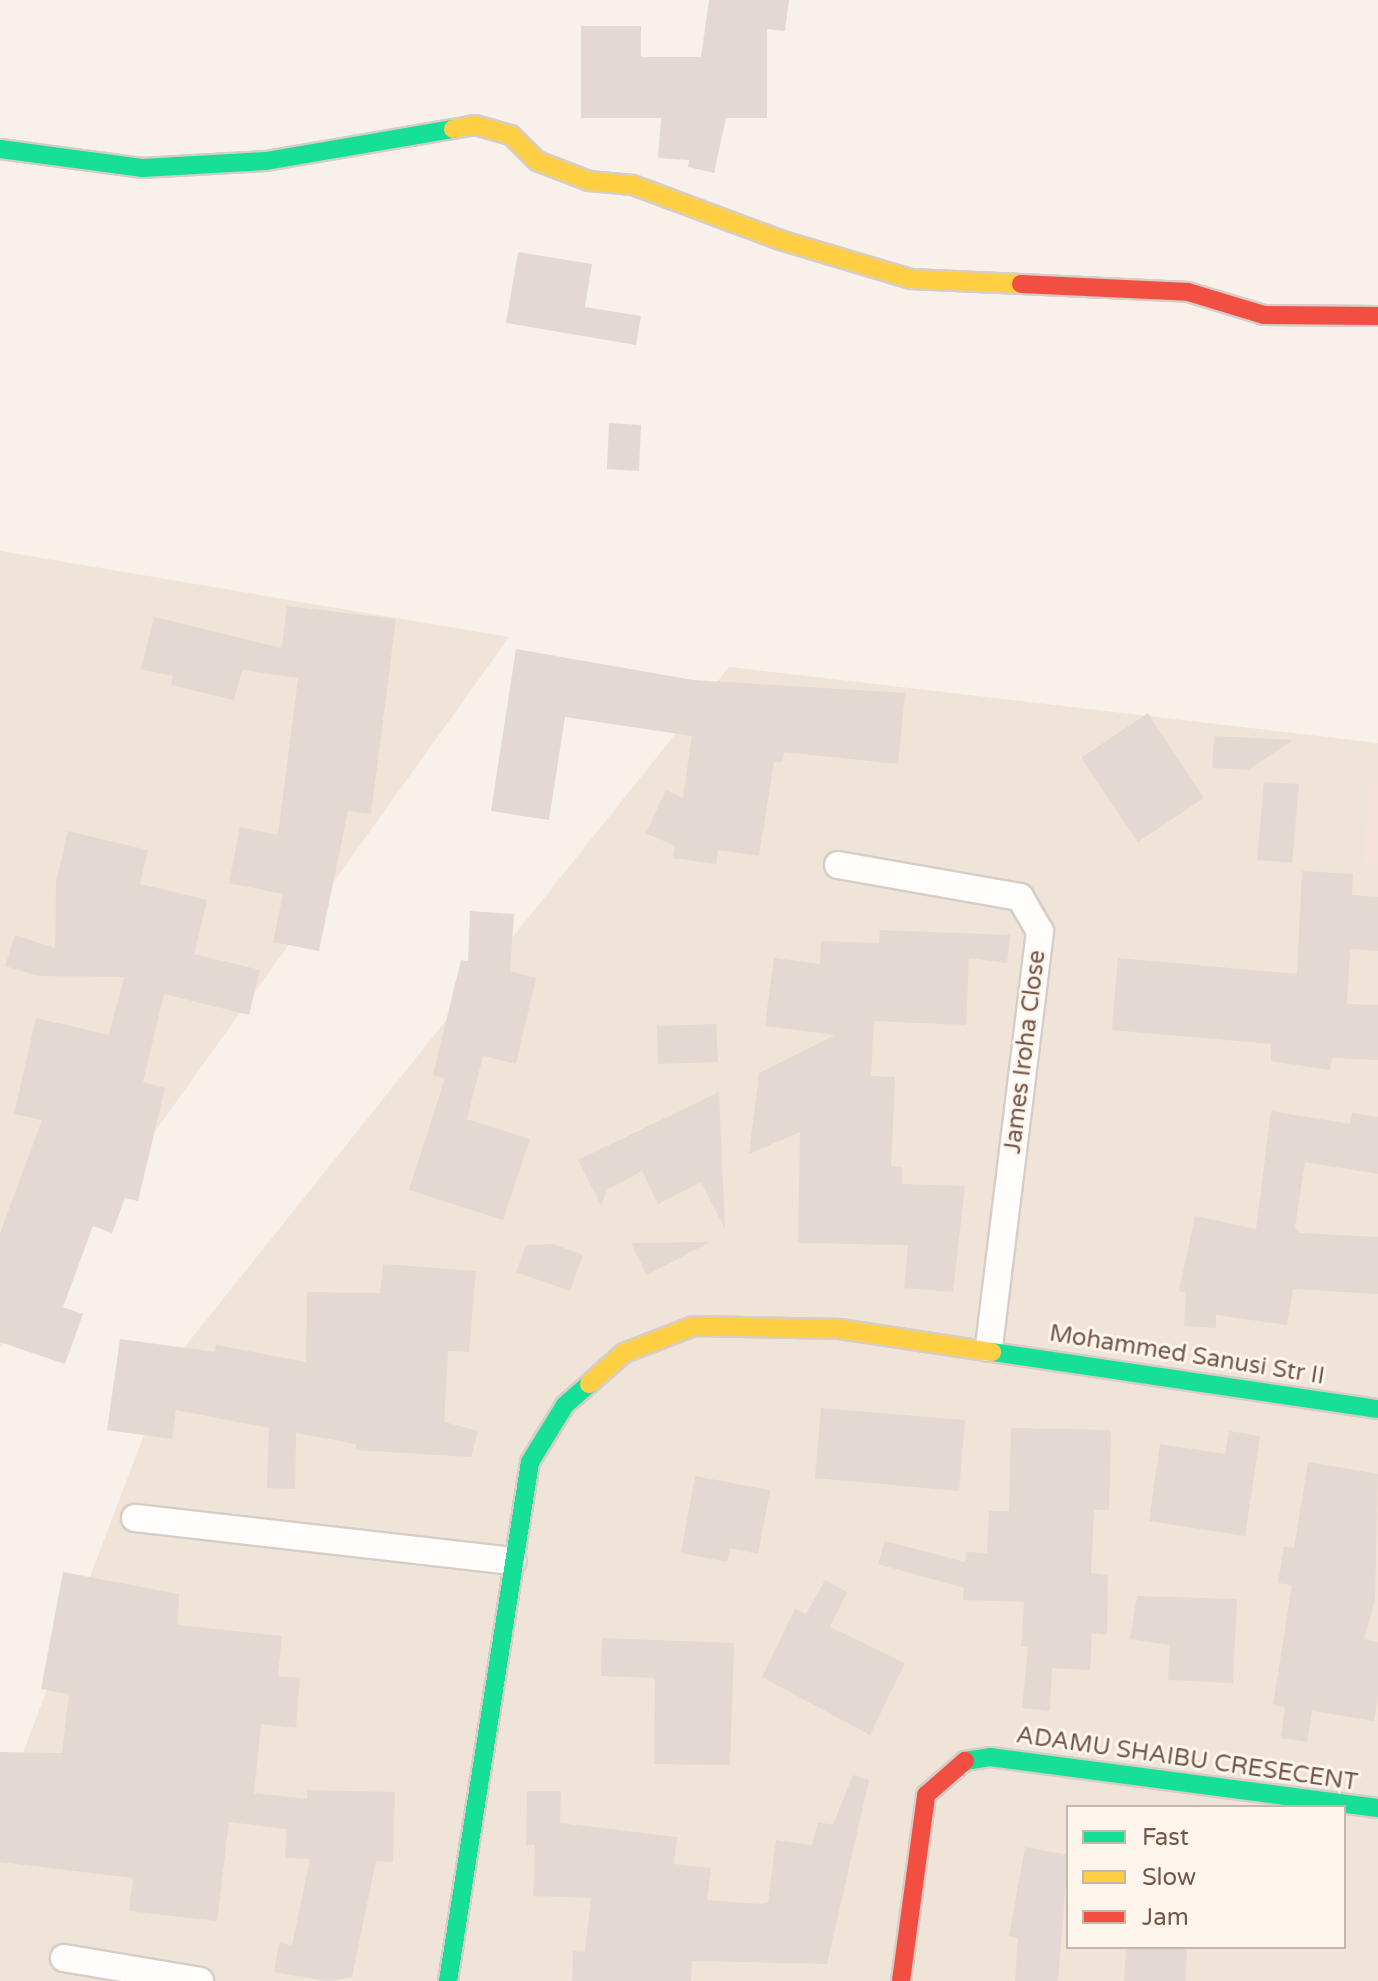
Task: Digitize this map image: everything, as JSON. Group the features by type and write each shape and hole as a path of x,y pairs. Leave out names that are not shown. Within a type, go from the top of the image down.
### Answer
{"street":[{"path":"0,149 142,168 266,161 475,125 511,135 537,161 589,181 633,185 780,240 911,279 1188,292 1264,315 1378,316"},
{"name":"James Iroha Close","path":"838,865 1000,890 1020,897 1040,931 989,1348"},
{"name":"Mohammed Sanusi Str II","path":"448,1981 530,1462 545,1431 591,1376 657,1338 694,1326 764,1325 989,1348 1378,1409"},
{"path":"135,1518 513,1561"},
{"name":"ADAMU SHAIBU CRESECENT","path":"901,1981 926,1795 962,1761 990,1757 1378,1808"},
{"path":"64,1958 200,1981"}],"shaded area":[{"path":"0,551 509,637 0,1348"},
{"path":"729,667 1378,743 1378,1981 0,1981 0,1813 171,1364"},
{"path":"1368,784 1378,785 1378,866 1363,864"}],"building":[{"path":"709,0 789,0 785,31 767,29 767,118 726,118 714,173 688,167 689,160 658,158 661,118 581,118 581,26 641,26 641,57 701,57"},
{"path":"518,252 592,264 585,307 641,316 636,345 506,323"},
{"path":"609,423 641,425 639,471 607,469"},
{"path":"287,606 396,619 371,814 348,811 319,951 273,942 283,894 229,883 240,827 278,835 298,678 242,670 234,700 171,685 173,676 141,669 154,617 282,648"},
{"path":"516,649 693,680 905,693 898,764 784,752 783,762 774,762 759,856 718,850 716,864 673,858 675,846 646,833 666,790 683,798 692,736 565,717 549,820 491,811"},
{"path":"1148,713 1204,798 1138,842 1081,758"},
{"path":"1214,736 1293,740 1248,770 1212,768"},
{"path":"1264,782 1299,784 1292,863 1257,860"},
{"path":"68,831 148,850 140,884 207,900 194,954 260,970 249,1015 164,994 143,1082 165,1088 138,1201 125,1198 112,1233 93,1226 63,1307 83,1314 65,1364 0,1342 0,1233 42,1120 14,1114 36,1018 109,1035 124,977 39,976 5,966 15,935 55,948 56,882"},
{"path":"1302,871 1353,874 1352,895 1378,897 1378,951 1350,949 1347,1004 1378,1005 1378,1060 1332,1058 1330,1070 1271,1061 1271,1044 1112,1030 1118,958 1297,974"},
{"path":"470,911 514,914 510,971 536,978 516,1064 483,1056 467,1119 530,1139 503,1220 409,1190 445,1078 433,1075 461,960 468,961"},
{"path":"880,930 1010,935 1007,963 969,958 966,1025 874,1021 871,1076 895,1077 891,1166 902,1167 902,1184 965,1186 953,1292 904,1288 908,1245 798,1243 800,1132 749,1154 759,1073 835,1035 765,1026 774,958 820,964 821,941 879,943"},
{"path":"716,1024 718,1062 658,1064 657,1026"},
{"path":"719,1092 725,1229 701,1182 658,1204 642,1171 607,1190 601,1205 578,1160"},
{"path":"1271,1111 1350,1124 1352,1113 1378,1117 1378,1174 1305,1162 1295,1227 1301,1233 1378,1237 1378,1294 1293,1289 1287,1325 1216,1315 1216,1328 1184,1326 1186,1293 1179,1291 1195,1216 1256,1229"},
{"path":"710,1242 647,1275 631,1243"},
{"path":"553,1244 583,1255 570,1291 516,1272 526,1245"},
{"path":"383,1264 476,1271 469,1352 448,1351 444,1422 478,1431 471,1457 356,1450 356,1444 296,1433 295,1489 267,1488 269,1428 176,1410 172,1439 107,1430 120,1339 215,1352 216,1345 306,1362 307,1292 380,1293"},
{"path":"821,1408 965,1420 959,1491 815,1478"},
{"path":"1011,1428 1111,1430 1109,1510 1094,1510 1091,1573 1108,1575 1107,1635 1092,1633 1090,1670 1052,1668 1050,1711 1022,1708 1028,1647 1021,1646 1024,1602 963,1600 964,1588 878,1564 885,1541 965,1562 966,1552 987,1553 989,1511 1009,1511"},
{"path":"1229,1431 1260,1436 1245,1536 1149,1521 1160,1444 1225,1454"},
{"path":"1308,1462 1378,1474 1375,1599 1364,1639 1378,1642 1378,1698 1374,1721 1312,1711 1307,1742 1281,1738 1285,1707 1273,1705 1292,1585 1278,1583 1284,1547 1294,1548"},
{"path":"695,1476 770,1490 758,1554 730,1548 727,1562 681,1553"},
{"path":"63,1572 179,1594 178,1625 282,1636 278,1676 300,1678 296,1728 261,1724 254,1793 307,1799 307,1790 395,1792 393,1862 376,1861 352,1977 328,1981 274,1972 279,1943 292,1945 310,1859 285,1858 286,1829 229,1822 217,1921 129,1911 133,1878 0,1862 0,1752 62,1753 69,1694 41,1689"},
{"path":"825,1580 847,1592 830,1627 905,1663 870,1735 762,1677 795,1609 806,1614"},
{"path":"1137,1596 1237,1599 1233,1683 1168,1680 1170,1645 1130,1639"},
{"path":"602,1638 734,1643 730,1765 654,1764 655,1678 601,1676"},
{"path":"853,1775 869,1780 827,1964 692,1961 691,1981 572,1981 573,1951 585,1952 591,1898 533,1896 535,1845 526,1845 527,1791 561,1791 560,1823 677,1837 674,1864 711,1868 707,1900 761,1904 768,1903 776,1840 812,1845 818,1822 833,1825"},
{"path":"1025,1847 1066,1855 1058,1981 1015,1981 1018,1938 1009,1936"},
{"path":"1126,1949 1187,1949 1186,1981 1124,1981"}],"traffic: fast":[{"path":"0,149 142,168 266,161 453,129"},
{"path":"992,1352 1378,1409"},
{"path":"448,1981 530,1462 565,1405 589,1384"},
{"path":"965,1761 990,1757 1378,1808"}],"traffic: slow":[{"path":"453,129 475,125 511,135 537,161 589,181 633,185 780,240 911,279 1021,284"},
{"path":"589,1384 624,1353 694,1326 840,1329 992,1352"}],"traffic: jam":[{"path":"1021,284 1188,292 1264,315 1378,316"},
{"path":"901,1981 926,1795 965,1761"}]}
